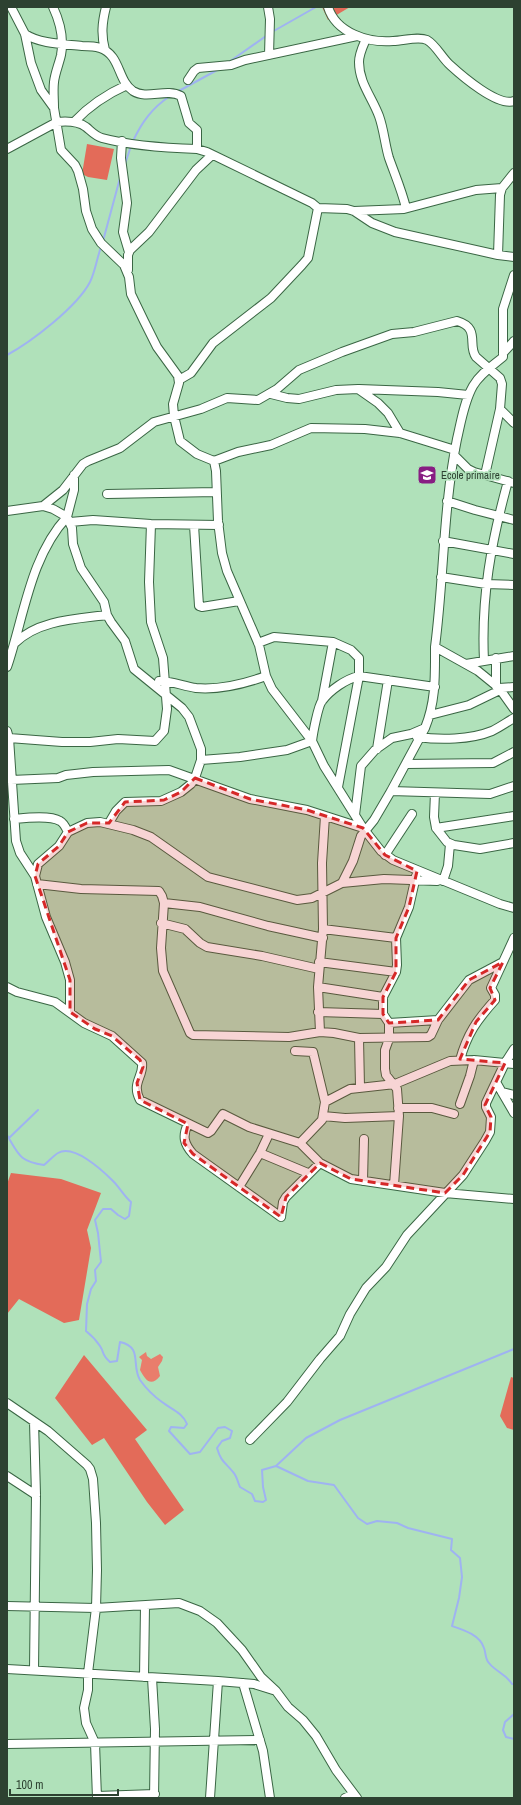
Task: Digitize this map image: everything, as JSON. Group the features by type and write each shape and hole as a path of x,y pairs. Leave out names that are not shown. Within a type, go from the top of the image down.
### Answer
{"street":[{"path":"7,13 11,7 25,34 31,63 41,90 54,108"},
{"path":"53,7 60,22 61,55 56,69 54,84 54,108 61,150 75,165 78,171 83,189 86,211 92,229 101,243 124,265 129,277"},
{"path":"105,50 102,27 106,7"},
{"path":"268,7 270,20 269,55"},
{"path":"328,7 335,22 357,36 391,41 427,40 450,65 478,88 499,100 505,102 514,101"},
{"path":"25,34 31,38 105,50 116,61 127,85 141,94 171,92 182,97 188,123 197,130 197,149"},
{"path":"188,80 198,68 231,65 245,60 357,36"},
{"path":"366,38 359,61 362,81 364,88 372,99 380,118 390,159 402,189 406,208"},
{"path":"74,122 84,111 127,85"},
{"path":"7,149 57,122 74,122 85,126 100,137 167,148 197,149 312,203 318,208 347,209 354,211 406,208 476,190 502,188"},
{"path":"122,141 121,158 127,203 124,232 129,252 127,264 131,294 157,346 178,376 179,380 174,404 174,416 180,441 197,454 214,461 238,452 271,445 311,428 365,429 400,434 454,452 468,469 511,482 498,516 486,584 483,617 484,661"},
{"path":"129,252 149,232 196,170 212,155"},
{"path":"498,255 500,195 502,188 514,173"},
{"path":"179,380 191,373 213,343 271,298 308,258 318,208"},
{"path":"354,211 372,224 382,228 498,255 514,257"},
{"path":"342,883 354,861 364,829 374,820 391,791 420,738 430,715 435,687 434,647 443,541 454,452 468,395 487,368 503,357 503,310 514,275"},
{"path":"43,506 63,490 80,466 88,460 120,448 154,422 200,409 227,398 258,400 271,394 299,370 342,352 392,334 414,332 457,321 464,322 473,336 474,354 487,368 500,378 502,384 500,409 485,475"},
{"path":"503,353 514,341"},
{"path":"271,394 299,399 336,390 358,389 438,392 468,395"},
{"path":"358,389 388,413 400,434"},
{"path":"500,409 514,423"},
{"path":"214,461 219,525 227,572 258,643 266,676 272,689 312,741 324,766 364,829 385,855 417,871 476,893 500,904 514,908"},
{"path":"74,475 74,490 69,520 72,528 73,544 81,568 105,604 107,615 125,641 134,669 166,697 182,708 189,717 196,732 201,749 201,760 195,778 191,784 181,792 164,800 125,802 116,811 109,823"},
{"path":"107,494 216,492"},
{"path":"447,501 514,520"},
{"path":"7,511 43,506 53,509 69,520 151,524 219,525"},
{"path":"7,667 15,643 18,625 46,547 55,530 69,520"},
{"path":"70,1012 70,980 65,962 46,917 36,880 17,846 8,735 62,742 90,742 118,739 155,741 164,731 167,709 163,658 151,622 149,582 151,524"},
{"path":"194,525 199,606 202,607 239,601"},
{"path":"443,541 514,554"},
{"path":"441,576 486,584 514,585"},
{"path":"15,643 23,635 48,625 107,615"},
{"path":"258,643 274,638 333,642 351,650 359,658 359,676 338,787"},
{"path":"312,741 322,701 333,642"},
{"path":"434,647 478,670 499,688 514,709"},
{"path":"466,664 514,656"},
{"path":"496,658 499,688"},
{"path":"150,682 173,682 194,688 217,687 237,685 266,676"},
{"path":"322,701 344,681 359,676 435,687"},
{"path":"377,749 388,680"},
{"path":"430,715 469,705 499,688 514,687"},
{"path":"403,736 420,738 447,738 482,734 493,730 514,718"},
{"path":"355,815 356,795 361,766 377,749 392,738 403,736 425,728"},
{"path":"201,760 286,750 312,741"},
{"path":"406,764 493,763 514,752"},
{"path":"11,780 58,778 66,775 92,772 164,770 195,778 250,799 307,810 364,829"},
{"path":"391,791 490,794 514,786"},
{"path":"435,793 434,818 436,828 450,844 480,849 514,843"},
{"path":"385,855 412,814"},
{"path":"320,1032 318,987 323,938 324,893 322,863 325,816"},
{"path":"436,828 514,816"},
{"path":"14,819 38,818 57,820 62,822 68,832"},
{"path":"36,880 38,864 59,846 68,832 87,823 109,823 151,837 208,877 297,900 312,898 342,883 384,879 442,881"},
{"path":"442,881 448,866 450,844"},
{"path":"394,1185 399,1112 397,1089 395,1084 386,1075 385,1069 385,1050 389,1039 389,1023 383,1014 383,997 396,972 396,938 409,907 417,871"},
{"path":"36,880 81,889 157,890 161,893 164,903 161,924 161,960 163,971 191,1035 289,1038 320,1032 334,1032 359,1038 389,1039 430,1036 438,1020 469,980 503,962"},
{"path":"164,903 200,907 268,926 323,938"},
{"path":"161,924 186,929 206,947 319,966 396,972"},
{"path":"323,929 396,938"},
{"path":"460,1060 465,1042 476,1022 495,1000 495,995 491,988 503,962 511,952 514,938"},
{"path":"7,987 17,992 55,1002 95,1029 112,1036 142,1063 143,1071 137,1083 140,1100 208,1133 223,1114 248,1127 300,1143 320,1162 351,1179 445,1194 514,1199"},
{"path":"318,987 383,997"},
{"path":"318,1012 383,1014"},
{"path":"389,1023 438,1020"},
{"path":"359,1038 360,1087"},
{"path":"250,1440 287,1402 320,1358 340,1336 350,1314 366,1288 386,1267 407,1235 463,1175 490,1132 491,1121 486,1105 496,1082 510,1063 514,1049"},
{"path":"295,1051 312,1052 314,1054 325,1102 323,1116 317,1125 300,1143"},
{"path":"460,1104 474,1060"},
{"path":"325,1102 350,1089 395,1084 450,1061 474,1060 510,1063"},
{"path":"496,1082 514,1113"},
{"path":"502,1092 514,1095"},
{"path":"323,1116 345,1118 432,1108 454,1114"},
{"path":"188,1124 183,1136 188,1149 281,1217 283,1202 320,1162"},
{"path":"239,1187 260,1153 269,1134"},
{"path":"363,1181 364,1139"},
{"path":"260,1153 308,1174"},
{"path":"7,1403 48,1431 87,1465 92,1472 96,1522 96,1608 88,1673 89,1682 84,1716 95,1743 97,1797 154,1796 154,1741 148,1677 145,1606"},
{"path":"34,1422 36,1495 34,1670"},
{"path":"7,1476 36,1495"},
{"path":"7,1606 96,1608 179,1604 200,1612 210,1618 242,1650 260,1677 276,1691 288,1707 303,1720 316,1736 336,1770 356,1796 345,1798"},
{"path":"7,1669 243,1683 254,1684 276,1691"},
{"path":"210,1798 218,1681"},
{"path":"243,1683 260,1740 270,1798"},
{"path":"7,1744 260,1740"}],"highlighted area":[{"path":"195,778 250,799 307,810 363,828 385,855 417,871 409,907 396,938 396,972 383,997 383,1014 389,1023 438,1020 469,980 503,962 490,988 495,1000 476,1022 460,1059 505,1063 485,1105 491,1117 490,1132 463,1175 445,1193 351,1179 320,1163 286,1197 281,1217 193,1154 184,1143 188,1124 140,1100 137,1083 143,1067 140,1060 112,1036 95,1029 70,1012 70,980 35,876 38,864 59,846 68,832 87,823 109,823 125,802 164,800 181,792"}],"shaded area":[{"path":"322,7 350,7 328,20"},
{"path":"87,144 114,149 107,180 88,177 82,174"},
{"path":"11,1173 61,1179 101,1193 87,1230 91,1248 79,1320 64,1323 19,1299 7,1314 7,1184"},
{"path":"146,1352 147,1356 151,1359 160,1354 163,1357 158,1367 160,1376 151,1382 144,1377 140,1370 142,1360 139,1357"},
{"path":"84,1355 147,1430 135,1439 184,1510 165,1525 147,1502 104,1438 92,1445 55,1398"},
{"path":"511,1377 514,1378 514,1430 507,1428 500,1416"}],"waterway":[{"path":"272,32 316,7"},
{"path":"229,62 266,36"},
{"path":"177,92 219,69"},
{"path":"133,141 148,116 158,105 170,96"},
{"path":"125,164 131,146"},
{"path":"103,241 120,178"},
{"path":"7,355 28,342 53,323 84,292 90,282 101,247"},
{"path":"9,1138 38,1110"},
{"path":"7,1135 14,1148 24,1159 36,1163 44,1165 56,1154 65,1151 80,1155 108,1176 131,1202 129,1216 125,1219 111,1209 103,1209 95,1220 101,1262 95,1270 96,1281 91,1289 87,1304 86,1331 97,1342 104,1356 110,1362 117,1361 120,1342 127,1344 132,1348 140,1380 147,1389 165,1405 180,1414 185,1420 187,1424 184,1428 171,1427 169,1431 190,1454 200,1452 218,1428 225,1427 232,1431 230,1438 222,1441 217,1448 220,1456 236,1477 240,1487 252,1494 255,1501 263,1502 266,1500 263,1487 262,1470 276,1466 308,1481 334,1485 358,1518 367,1524 377,1521 397,1523 408,1528 452,1539 451,1550 460,1558 462,1577 459,1598 452,1626 462,1629 475,1636 482,1643 486,1658 492,1666 512,1684 514,1684"},
{"path":"276,1466 306,1438 340,1420 514,1349"},
{"path":"514,1714 505,1722 503,1730 506,1737 514,1739"}],"place":[{"name":"Ecole primaire","path":"427,475"}]}
